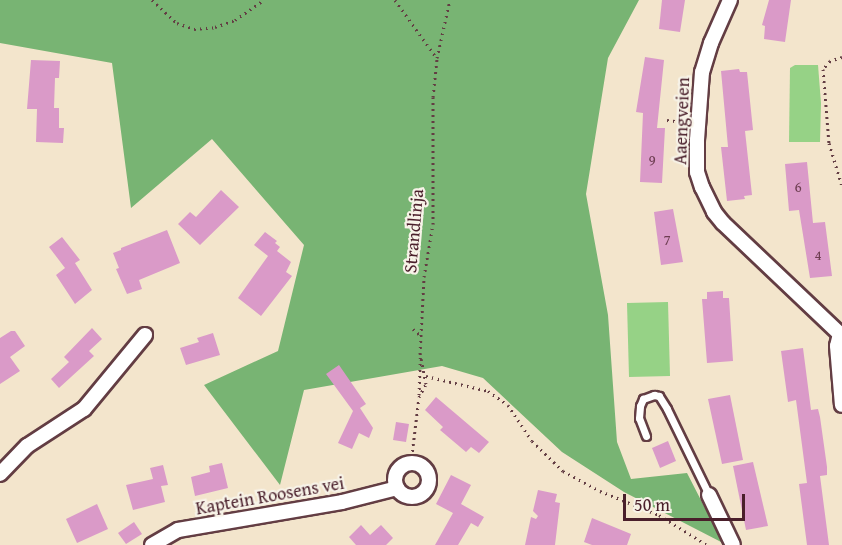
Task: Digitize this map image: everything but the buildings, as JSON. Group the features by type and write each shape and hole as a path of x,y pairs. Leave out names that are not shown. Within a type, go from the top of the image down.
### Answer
{"street":[{"name":"Aaengveien","path":"730,0 711,43 702,72 698,172 702,187 714,212 723,222 841,334"},
{"path":"841,334 837,346 842,405"},
{"path":"0,474 27,446 84,409 145,335"},
{"path":"397,488 396,475 404,465 411,463"},
{"name":"Kaptein Roosens vei","path":"152,545 178,530 342,502 397,488 407,497 420,496 425,491 429,479 427,472 417,464 411,463"},
{"path":"708,495 733,545"}],"lane":[{"path":"646,436 639,418 640,406 643,399 654,395 659,396 708,495"}],"path":[{"path":"152,0 177,24 194,30 215,27 235,20 264,0"},
{"path":"395,0 437,58"},
{"name":"Strandlinja","path":"426,376 420,354 424,277 433,224 433,97 437,58 450,0"},
{"path":"842,57 830,61 823,69 829,143 842,186"},
{"path":"413,329 422,337"},
{"path":"411,463 419,397 420,354"},
{"path":"419,397 426,384 426,376 488,391 508,405 532,441 563,471 600,491 659,515 708,545"}],"green space":[{"path":"0,0 639,0 608,58 586,194 608,315 617,442 631,479 687,473 723,543 624,492 562,452 483,378 442,366 304,390 280,485 204,385 278,351 304,245 212,139 131,208 112,63 0,43"},
{"path":"795,65 818,65 821,103 820,142 789,142 790,68"},
{"path":"668,302 670,376 629,377 627,303"}]}
